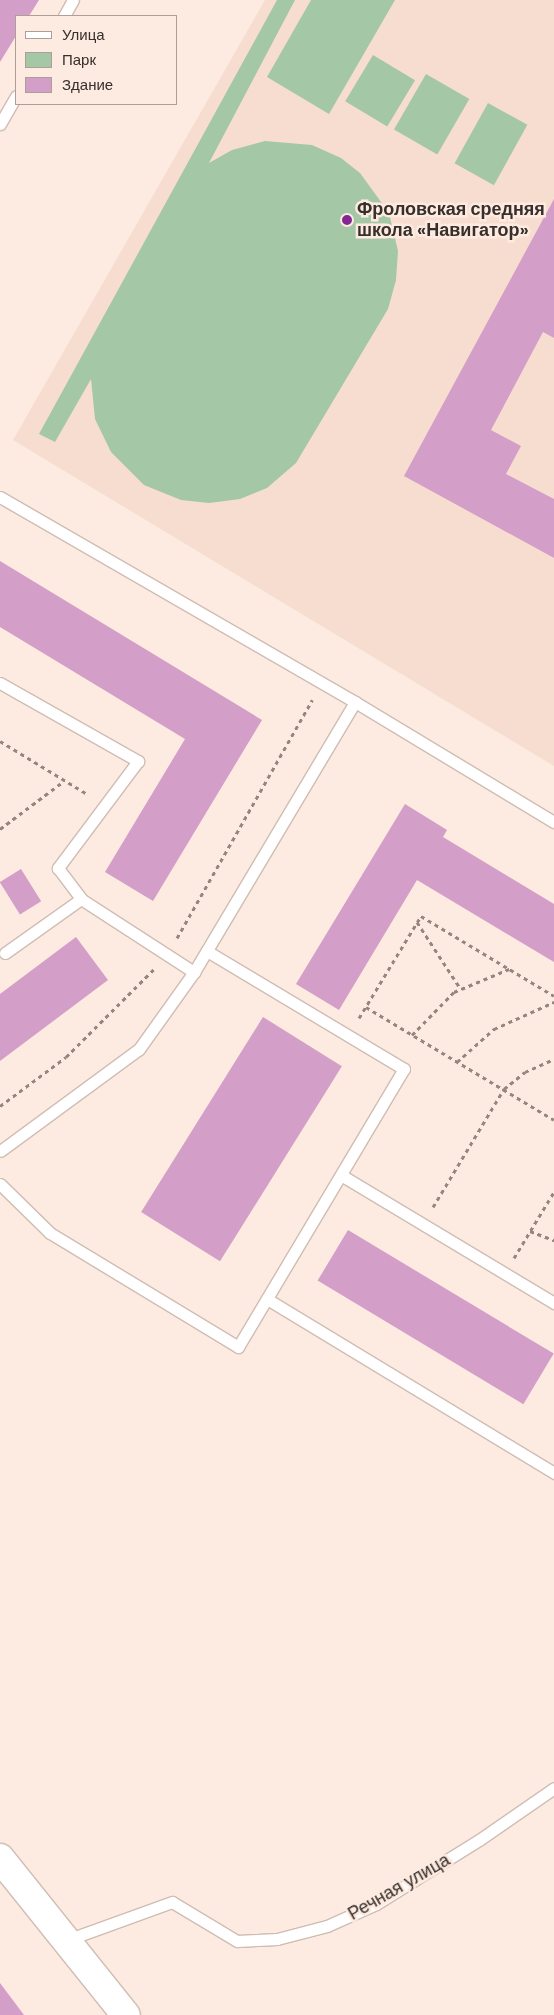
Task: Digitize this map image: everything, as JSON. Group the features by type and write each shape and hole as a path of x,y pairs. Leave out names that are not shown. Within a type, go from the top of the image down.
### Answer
{"street":[{"path":"0,1858 126,2015"}],"lane":[{"path":"65,15 73,0"},
{"path":"0,124 15,98"},
{"path":"0,497 322,681 554,822"},
{"path":"0,683 138,761 58,868 81,899 166,957 194,972"},
{"path":"0,1151 139,1049 207,952 355,702"},
{"path":"5,953 81,899"},
{"path":"0,1184 50,1233 238,1348 404,1069 207,952"},
{"path":"340,1175 554,1303"},
{"path":"267,1299 554,1473"},
{"name":"Речная улица","path":"66,1941 172,1902 237,1941 277,1939 327,1926 376,1904 479,1840 554,1788"}],"path":[{"path":"0,1106 66,1057 166,957 322,681"},
{"path":"0,741 104,805"},
{"path":"0,829 64,780"},
{"path":"348,1036 421,916 554,996"},
{"path":"417,922 460,988"},
{"path":"412,1035 438,1004 460,988 509,969"},
{"path":"457,1062 494,1029 554,1002"},
{"path":"366,1007 554,1120"},
{"path":"423,1224 504,1089 524,1072 554,1059"},
{"path":"505,1274 554,1192"},
{"path":"530,1231 554,1240"}],"shaded area":[{"name":"Фроловская средняя школа «Навигатор»","path":"265,0 554,0 554,766 13,440"}],"green space":[{"path":"277,0 295,0 209,163 232,150 265,141 312,145 341,158 360,173 389,213 398,251 396,280 388,309 296,463 267,488 240,499 209,503 181,500 144,485 111,452 95,419 91,379 55,442 39,434"},
{"path":"311,0 395,0 329,114 267,77"},
{"path":"373,55 415,80 387,127 345,101"},
{"path":"426,74 469,99 437,154 394,129"},
{"path":"488,103 527,125 494,185 455,163"}],"building":[{"path":"0,0 39,0 30,15 15,15 15,38 0,62"},
{"path":"554,199 554,338 543,332 491,430 521,446 506,474 554,499 554,558 404,476"},
{"path":"0,561 262,720 153,901 105,872 185,739 0,627"},
{"path":"405,804 447,830 443,837 554,904 554,962 417,880 339,1010 296,984"},
{"path":"21,869 41,901 20,914 0,882"},
{"path":"76,937 108,980 0,1061 0,994"},
{"path":"263,1017 342,1066 220,1261 141,1212"},
{"path":"348,1230 554,1354 523,1404 318,1281"},
{"path":"0,1983 24,2015 0,2015"}],"place":[{"name":"Фроловская средняя школа «Навигатор»","path":"347,220"}]}
